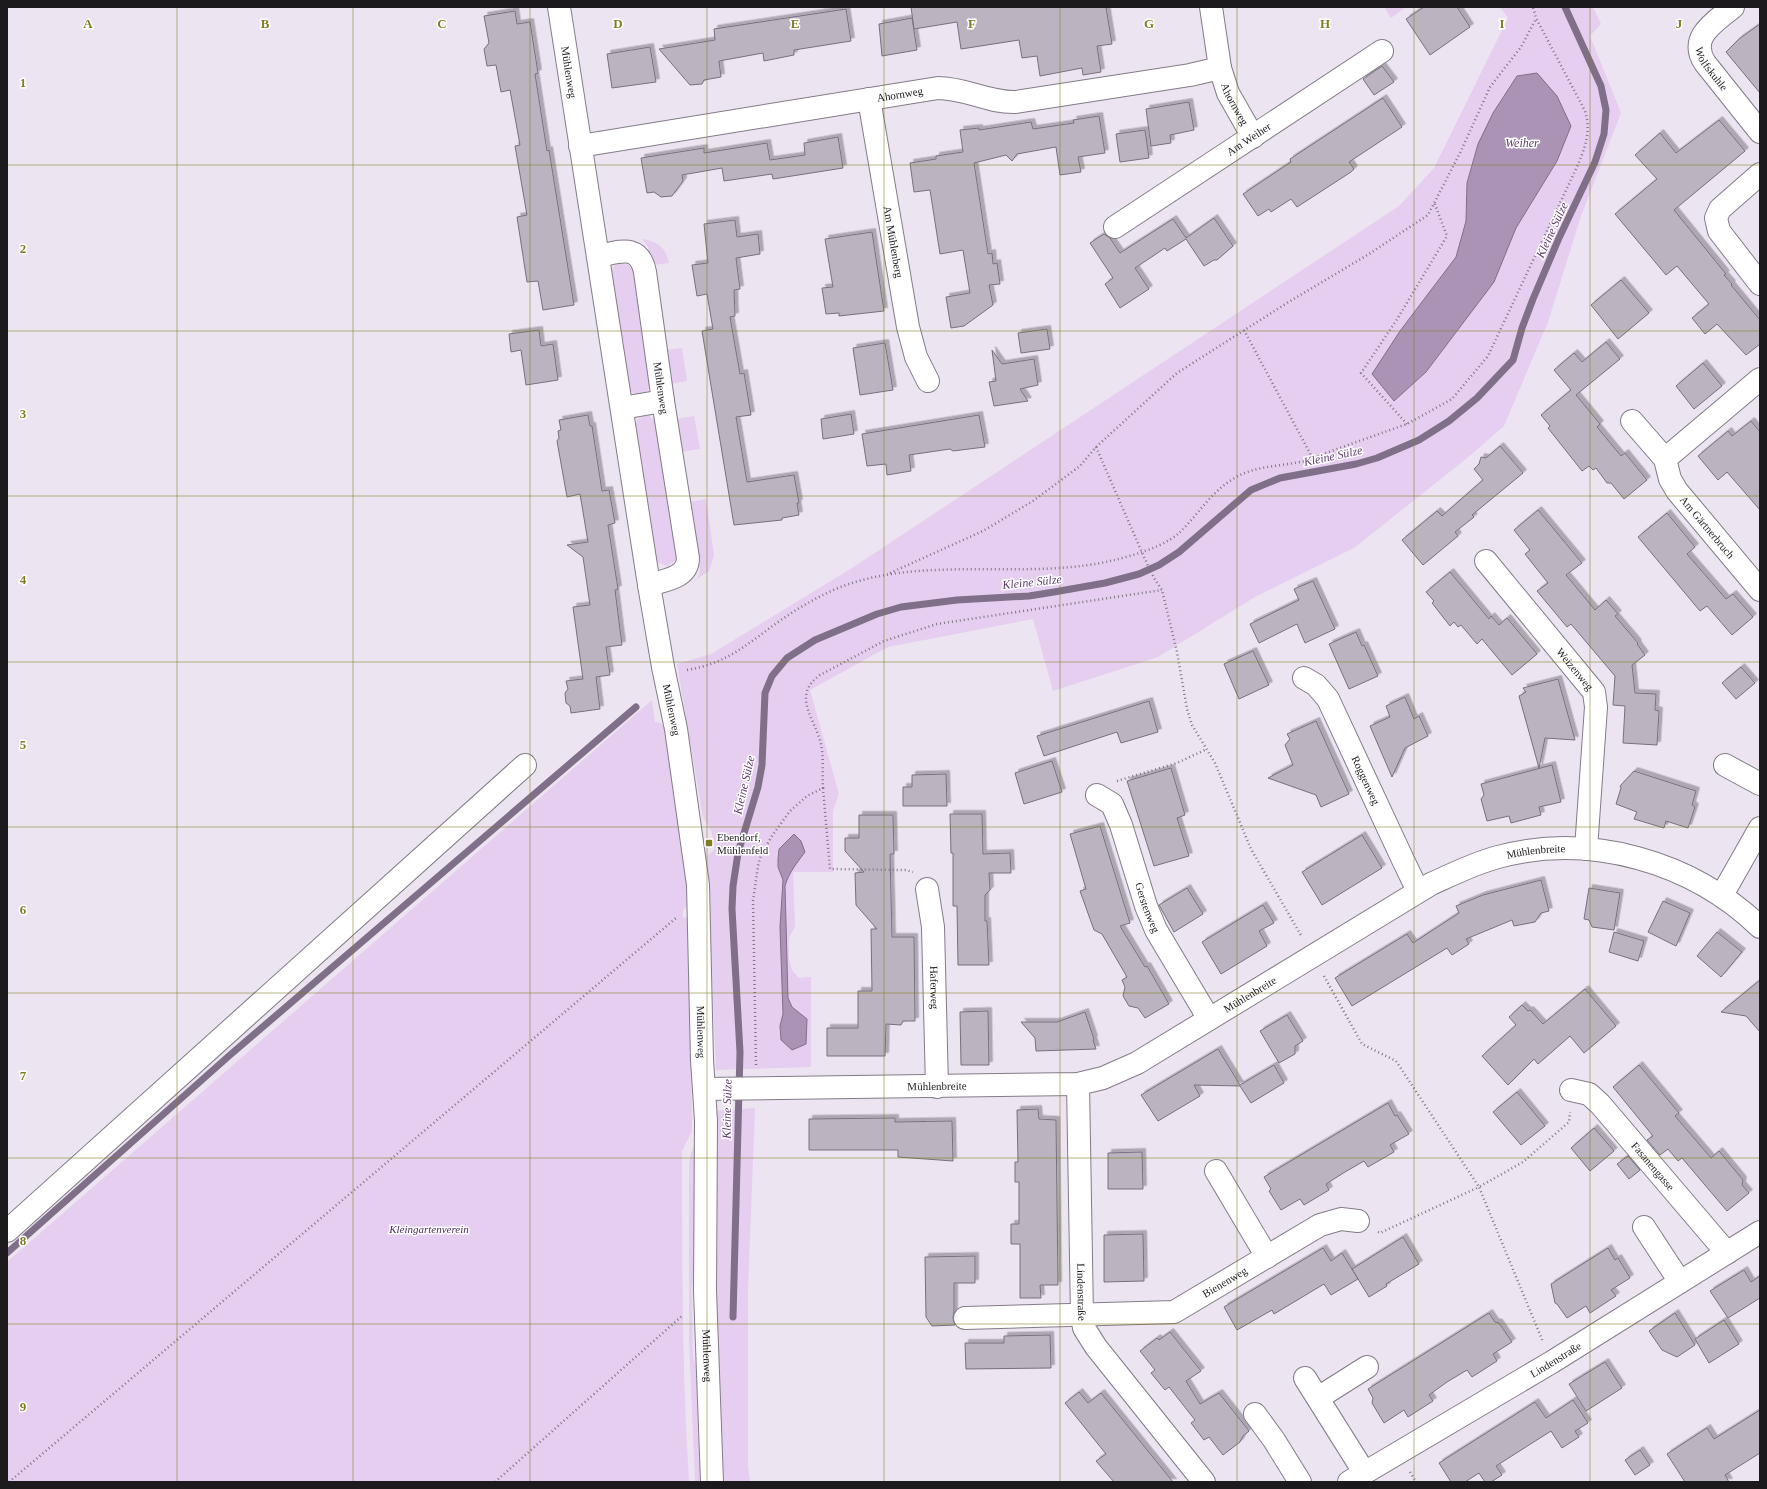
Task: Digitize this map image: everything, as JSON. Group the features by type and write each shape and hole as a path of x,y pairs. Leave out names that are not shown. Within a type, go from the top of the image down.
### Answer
{"street":[{"name":"Mühlenweg","path":"559,7 649,585 663,667 676,729 699,901 702,1060 706,1121 705,1291 712,1482"},
{"name":"Ahornweg","path":"1211,7 1220,68 1228,93 1254,137"},
{"name":"Wolfskuhle","path":"1733,7 1705,32 1700,40 1699,51 1705,63 1760,132"},
{"name":"Am Weiher","path":"1115,227 1254,137 1382,51"},
{"name":"Ahornweg","path":"580,146 938,88 962,90 1003,102 1016,102 1190,75 1220,68"},
{"name":"Am Mühlenberg","path":"869,100 908,327 916,357 928,381"},
{"path":"1760,174 1720,209 1716,218 1719,232 1760,284"},
{"name":"Mühlenweg","path":"598,256 631,252 637,254 642,260 646,272 663,401 688,562 687,567 680,574 649,585"},
{"path":"1665,459 1760,379"},
{"path":"622,408 663,401"},
{"name":"Am Gärtnerbruch","path":"1632,420 1665,459 1670,479 1677,491 1760,590"},
{"name":"Weizenweg","path":"1486,561 1589,685 1594,695 1596,707 1586,849"},
{"name":"Roggenweg","path":"1304,678 1316,685 1328,699 1418,891"},
{"path":"7,1231 525,765"},
{"path":"1725,765 1760,784"},
{"name":"Gerstenweg","path":"1097,795 1112,804 1121,825 1146,906 1156,930 1209,1019"},
{"path":"1722,896 1760,828"},
{"name":"Mühlenbreite","path":"704,1089 1078,1084 1103,1078 1137,1063 1418,891 1450,875 1497,857 1518,852 1559,848 1586,849 1617,853 1667,867 1703,884 1722,896 1741,909 1760,927"},
{"name":"Haferweg","path":"927,889 933,927 937,1087"},
{"name":"Lindenstraße","path":"1078,1084 1082,1316 1084,1328 1096,1347 1204,1482"},
{"name":"Fasanengasse","path":"1571,1090 1589,1094 1600,1104 1727,1253"},
{"path":"1216,1171 1267,1257"},
{"name":"Bienenweg","path":"965,1318 1082,1316 1174,1312 1182,1309 1320,1225 1341,1219 1358,1221"},
{"path":"1644,1226 1680,1282"},
{"name":"Lindenstraße","path":"1357,1477 1552,1362 1760,1232"},
{"path":"1318,1398 1367,1367"},
{"path":"1305,1378 1318,1398 1357,1477"},
{"path":"1255,1414 1274,1440 1300,1482"}],"path":[{"path":"886,574 958,570 1038,569 1081,566 1128,556 1164,543 1178,533 1232,479 1248,471 1270,465 1313,459 1407,424 1452,399 1488,356 1538,252 1585,148 1588,130 1585,111 1536,18 1533,7"},
{"path":"663,667 684,671 720,662 736,653 782,620 825,593 851,583 886,574 983,531 1033,501 1080,466 1096,447 1177,373 1244,330 1369,254 1428,214 1461,151 1490,87 1522,47 1536,18"},
{"path":"1407,424 1361,373 1396,322 1447,236 1434,202"},
{"path":"1244,330 1313,459"},
{"path":"1096,447 1141,551 1154,578 1162,590 1177,652 1187,709 1192,725 1207,749 1252,849 1362,1044 1396,1061 1479,1187 1552,1362"},
{"path":"927,889 923,878 917,873 906,870 830,869 821,745 805,699 808,687 820,675 884,641 937,624 1162,590"},
{"path":"1097,795 1119,780 1178,763 1207,749"},
{"path":"744,1088 753,901 758,866 761,855 772,836 790,811 807,796 823,788"},
{"path":"9,1482 665,928 699,901"},
{"path":"1358,1221 1380,1233 1479,1187 1523,1162 1569,1122"},
{"path":"496,1482 683,1315"}],"green space":[{"path":"1384,7 1406,7 1391,18"},
{"path":"1500,7 1593,7 1601,24 1590,36 1621,113 1581,216 1548,322 1504,426 1466,459 1354,548 1255,597 1158,657 1053,691 1033,619 888,647 810,690 839,794 833,811 833,872 793,872 795,927 789,938 789,959 792,970 799,978 811,977 811,1067 716,1070 707,856 715,849 712,833 703,817 677,664 711,654 852,568 1399,206 1434,168 1508,18","holes":["1517,76 1557,161 1516,228 1494,282 1426,372 1393,401 1400,331 1456,257 1466,221 1467,182 1478,144 1493,113"]},
{"path":"642,239 653,241 660,246 666,253 669,263 652,265 648,247"},
{"path":"618,263 629,265 634,272 651,385 645,394 640,395 631,392 629,388 611,272 613,267"},
{"path":"682,348 687,381 671,384 665,350"},
{"path":"644,416 649,416 657,422 678,559 667,566 657,562 655,557 634,428 638,419"},
{"path":"694,416 700,449 681,452 676,419"},
{"path":"706,499 714,555 709,571 694,581 698,577 700,570 689,502"},
{"name":"Kleingartenverein","path":"652,700 655,722 661,723 667,734 691,902 683,910 683,918 686,917 689,923 692,1131 682,1151 682,1276 689,1482 7,1482 7,1262"},
{"path":"755,1108 748,1289 748,1467 750,1482 718,1482 713,1111"},
{"path":"697,1134 697,1254 692,1289 693,1358 700,1376 705,1482 695,1482 689,1340 689,1171 690,1157"}],"water":[{"name":"Weiher","path":"1537,73 1557,96 1571,126 1557,161 1516,228 1494,282 1426,372 1394,401 1372,374 1400,331 1456,257 1466,221 1467,183 1478,144 1493,113 1517,76"},
{"path":"794,834 801,841 805,852 791,872 785,886 788,998 792,1007 807,1019 806,1044 792,1050 781,1040 780,1026 783,1014 780,927 783,880 778,867 778,859 779,849"}],"building":[{"path":"911,7 1106,7 1112,44 1097,46 1101,72 1083,75 1082,68 1040,76 1037,56 1022,58 1019,40 961,49 957,22 914,29"},
{"path":"1424,7 1457,7 1470,27 1430,55 1406,19"},
{"path":"846,9 851,41 794,50 794,55 764,61 763,53 719,61 721,77 704,80 702,84 690,85 659,49 715,40 714,29"},
{"path":"515,11 517,24 530,22 538,73 535,74 574,305 543,310 538,281 527,282 517,217 527,215 515,146 520,145 510,90 501,92 496,65 487,66 484,49 489,43 484,16"},
{"path":"912,18 917,50 882,56 879,24"},
{"path":"1760,24 1760,93 1726,52 1739,39"},
{"path":"650,47 656,82 612,88 607,54"},
{"path":"1382,66 1394,82 1374,95 1363,79"},
{"path":"1383,98 1402,127 1349,162 1354,169 1351,172 1297,207 1291,199 1271,212 1269,209 1258,216 1243,194 1291,162 1290,159"},
{"path":"1189,102 1194,130 1170,135 1171,143 1151,146 1146,109"},
{"path":"1099,116 1105,153 1078,157 1081,172 1060,175 1056,147 1017,154 1012,161 1006,155 974,163 988,254 992,253 993,264 997,263 1000,284 989,285 993,305 964,326 951,328 946,297 970,293 963,250 940,254 930,190 914,192 910,163 936,159 936,156 963,152 960,130 979,128 979,130 1031,122 1033,129 1074,123 1073,120"},
{"path":"1719,120 1745,151 1674,210 1726,274 1724,275 1732,284 1731,285 1760,320 1760,344 1746,355 1717,324 1705,334 1692,318 1709,304 1677,266 1666,275 1615,214 1657,179 1635,155 1660,133 1676,153"},
{"path":"1145,130 1149,158 1120,162 1116,134"},
{"path":"838,137 843,168 773,179 772,174 724,181 722,168 682,175 683,181 672,196 661,197 654,192 647,193 641,158 704,148 704,153 767,143 770,160 805,155 804,143"},
{"path":"1214,218 1233,246 1217,260 1214,260 1204,266 1186,239 1167,251 1165,248 1135,268 1149,289 1120,308 1105,284 1113,278 1090,243 1104,234 1110,238 1120,253 1173,219 1186,238"},
{"path":"735,220 737,237 758,234 760,254 736,258 740,289 734,290 735,316 730,317 740,374 744,373 751,415 736,417 747,482 794,475 799,503 797,503 799,515 782,518 782,520 734,525 702,331 713,329 707,294 697,296 692,265 708,263 704,224"},
{"path":"872,232 884,311 839,316 839,313 826,314 822,288 833,287 825,239"},
{"path":"1621,280 1649,313 1618,339 1591,305"},
{"path":"1047,329 1050,349 1021,353 1018,333"},
{"path":"539,330 541,346 553,344 558,380 526,385 521,350 511,352 509,334"},
{"path":"1606,342 1620,359 1576,395 1600,424 1597,427 1621,456 1625,453 1647,480 1624,499 1611,483 1607,483 1596,468 1593,470 1589,466 1582,471 1548,428 1550,426 1541,415 1571,390 1554,370 1574,353 1582,362"},
{"path":"885,343 893,390 860,395 853,348"},
{"path":"992,350 1002,364 1034,359 1038,385 1020,389 1028,401 994,406 989,382 996,381"},
{"path":"1703,363 1722,386 1694,409 1676,386"},
{"path":"851,414 854,434 823,439 821,419"},
{"path":"588,415 590,426 592,426 602,491 609,490 615,523 608,525 618,589 615,590 622,645 606,647 610,675 596,677 600,709 571,713 570,706 566,703 565,693 568,689 566,681 583,679 573,607 590,605 583,557 567,545 588,542 580,494 567,497 557,441 559,438 558,431 561,430 559,420"},
{"path":"979,415 985,447 953,451 950,449 909,455 911,471 887,475 886,464 867,466 862,434"},
{"path":"1751,421 1760,432 1760,510 1727,472 1718,480 1698,456 1728,431 1732,436"},
{"path":"1500,446 1523,473 1472,515 1474,517 1455,532 1458,536 1423,565 1402,540 1437,511 1442,516 1483,480 1474,469 1479,464 1481,457 1486,458"},
{"path":"1538,510 1582,563 1566,575 1595,610 1606,600 1618,614 1615,616 1638,643 1637,644 1645,655 1632,665 1635,693 1656,694 1655,710 1659,711 1657,745 1623,743 1625,706 1613,705 1615,676 1571,624 1567,627 1537,591 1548,583 1525,554 1530,550 1514,530"},
{"path":"1667,513 1695,547 1687,554 1726,599 1733,594 1753,617 1732,635 1707,606 1700,611 1638,537"},
{"path":"1450,572 1489,619 1491,616 1499,625 1507,618 1537,654 1512,675 1482,639 1477,644 1461,625 1458,627 1454,622 1450,626 1432,603 1434,601 1426,592"},
{"path":"1313,581 1335,629 1305,643 1297,624 1259,643 1250,624 1299,600 1294,589"},
{"path":"1356,632 1362,646 1364,645 1378,676 1349,689 1329,644"},
{"path":"1253,651 1269,685 1239,699 1224,664"},
{"path":"1741,667 1755,683 1736,699 1722,683"},
{"path":"1558,679 1575,740 1545,738 1539,768 1519,696 1526,692 1523,688"},
{"path":"1405,697 1414,719 1419,716 1428,736 1405,748 1392,777 1370,726 1390,717 1386,706"},
{"path":"1149,701 1158,732 1121,743 1117,732 1044,756 1037,736"},
{"path":"1316,721 1349,794 1321,807 1316,795 1268,778 1293,765 1285,745 1290,739 1287,734"},
{"path":"1052,761 1062,792 1024,804 1015,773"},
{"path":"1552,765 1561,802 1539,807 1541,815 1511,823 1509,816 1487,821 1481,799 1484,795 1481,784"},
{"path":"1171,768 1185,815 1177,818 1189,856 1154,866 1127,781"},
{"path":"1634,771 1696,791 1692,805 1695,807 1688,828 1666,821 1664,828 1634,819 1637,812 1616,804 1621,788 1620,786"},
{"path":"946,774 947,806 903,806 903,787 912,787 912,775"},
{"path":"950,814 982,814 983,854 1010,853 1011,873 989,873 990,890 985,895 985,921 987,921 989,965 958,965 957,906 953,906 953,853 951,853"},
{"path":"859,815 893,815 894,854 890,854 892,937 914,937 915,1021 903,1021 901,1025 886,1024 885,1056 827,1056 827,1028 858,1028 858,991 872,991 871,929 877,929 856,905 855,873 864,872 845,851 845,838 859,838"},
{"path":"1100,826 1130,923 1120,926 1145,967 1147,966 1169,1004 1145,1018 1138,1008 1129,1006 1123,996 1125,987 1122,980 1127,977 1102,934 1094,930 1080,891 1086,889 1070,834"},
{"path":"1362,835 1382,868 1322,905 1302,872"},
{"path":"1541,880 1549,911 1541,913 1535,922 1514,926 1512,920 1466,939 1469,944 1452,955 1447,948 1352,1006 1335,978 1407,934 1413,943 1459,913 1456,906 1483,895"},
{"path":"1187,888 1203,914 1174,932 1159,905"},
{"path":"1589,888 1620,893 1614,930 1592,927 1589,920 1584,919"},
{"path":"1663,901 1690,913 1676,946 1648,932"},
{"path":"1263,905 1274,923 1259,931 1267,946 1221,974 1202,942"},
{"path":"1614,932 1644,941 1638,961 1609,952"},
{"path":"1717,932 1742,952 1721,977 1697,956"},
{"path":"1760,980 1760,1032 1746,1016 1721,1012"},
{"path":"1585,989 1616,1026 1584,1053 1570,1036 1538,1064 1534,1059 1508,1085 1482,1056 1516,1025 1509,1017 1522,1005 1528,1011 1530,1010 1543,1024"},
{"path":"988,1011 989,1065 961,1065 960,1012"},
{"path":"1085,1012 1096,1049 1036,1051 1035,1038 1021,1022 1057,1022"},
{"path":"1287,1015 1303,1041 1295,1046 1295,1054 1279,1063 1260,1031"},
{"path":"1218,1049 1240,1085 1274,1065 1284,1083 1251,1103 1240,1086 1194,1085 1200,1096 1158,1121 1141,1095"},
{"path":"1639,1065 1679,1113 1675,1116 1711,1158 1719,1151 1743,1180 1742,1185 1749,1193 1727,1211 1682,1158 1678,1161 1668,1149 1660,1155 1647,1140 1653,1136 1613,1087"},
{"path":"1517,1092 1545,1126 1521,1145 1493,1112"},
{"path":"1388,1103 1395,1116 1397,1115 1409,1134 1390,1145 1394,1152 1368,1167 1364,1161 1345,1172 1326,1184 1329,1190 1304,1205 1300,1199 1281,1210 1269,1191 1271,1189 1264,1177"},
{"path":"1038,1109 1039,1119 1056,1120 1058,1285 1040,1285 1041,1298 1020,1298 1020,1244 1011,1244 1011,1224 1019,1224 1019,1182 1015,1182 1015,1162 1018,1162 1017,1110"},
{"path":"895,1118 895,1122 952,1121 953,1161 898,1157 898,1150 809,1150 809,1119"},
{"path":"1594,1128 1614,1151 1590,1171 1571,1148"},
{"path":"1142,1152 1143,1189 1108,1189 1108,1153"},
{"path":"1628,1156 1640,1170 1629,1179 1617,1164"},
{"path":"1143,1234 1144,1281 1104,1282 1104,1235"},
{"path":"1403,1237 1419,1264 1386,1284 1387,1286 1369,1297 1352,1269"},
{"path":"1323,1248 1331,1261 1342,1253 1358,1279 1331,1295 1324,1284 1274,1314 1272,1310 1237,1330 1224,1307"},
{"path":"1608,1248 1615,1260 1618,1258 1630,1278 1611,1290 1616,1296 1590,1313 1586,1306 1567,1318 1555,1303 1551,1284"},
{"path":"975,1256 975,1283 954,1283 953,1318 955,1325 932,1326 926,1317 925,1257"},
{"path":"1744,1270 1751,1282 1760,1276 1760,1298 1728,1318 1710,1291"},
{"path":"1489,1313 1495,1322 1499,1323 1512,1342 1493,1354 1497,1361 1472,1377 1467,1370 1429,1395 1433,1401 1408,1417 1404,1410 1384,1423 1372,1403 1373,1398 1368,1389"},
{"path":"1675,1313 1695,1345 1677,1357 1662,1350 1649,1331"},
{"path":"1724,1320 1739,1344 1709,1363 1695,1339"},
{"path":"1170,1332 1201,1371 1186,1381 1200,1404 1219,1393 1249,1431 1243,1436 1240,1442 1223,1455 1209,1437 1204,1440 1191,1423 1195,1420 1169,1387 1165,1390 1151,1373 1155,1370 1140,1351 1157,1338 1159,1340"},
{"path":"1050,1335 1051,1368 966,1369 965,1343 1004,1343 1004,1336"},
{"path":"1605,1362 1622,1388 1586,1411 1569,1384"},
{"path":"1079,1392 1088,1403 1101,1393 1173,1482 1114,1482 1096,1461 1106,1454 1065,1403"},
{"path":"1573,1400 1588,1423 1575,1431 1579,1437 1562,1448 1551,1431 1496,1466 1502,1475 1491,1482 1485,1482 1479,1473 1465,1482 1451,1482 1439,1463 1535,1402 1546,1418"},
{"path":"1760,1410 1760,1453 1725,1475 1729,1482 1685,1482 1667,1454 1707,1428 1714,1439"},
{"path":"1640,1450 1650,1465 1635,1475 1625,1460"}],"waterway":[{"name":"Kleine Sülze","path":"733,1317 740,1052 732,909 733,886 738,853 758,787 762,765 765,693 772,676 787,658 815,640 877,614 901,607 957,600 1029,596 1105,583 1139,574 1159,565 1179,552 1251,490 1280,478 1356,464 1377,458 1419,440 1449,421 1477,398 1513,360 1522,328 1533,299 1559,238 1595,162 1604,134 1606,110 1601,86 1565,7"},
{"path":"7,1253 230,1055 636,707"}],"place":[{"name":"Ebendorf, Mühlenfeld","path":"709,843"}]}
